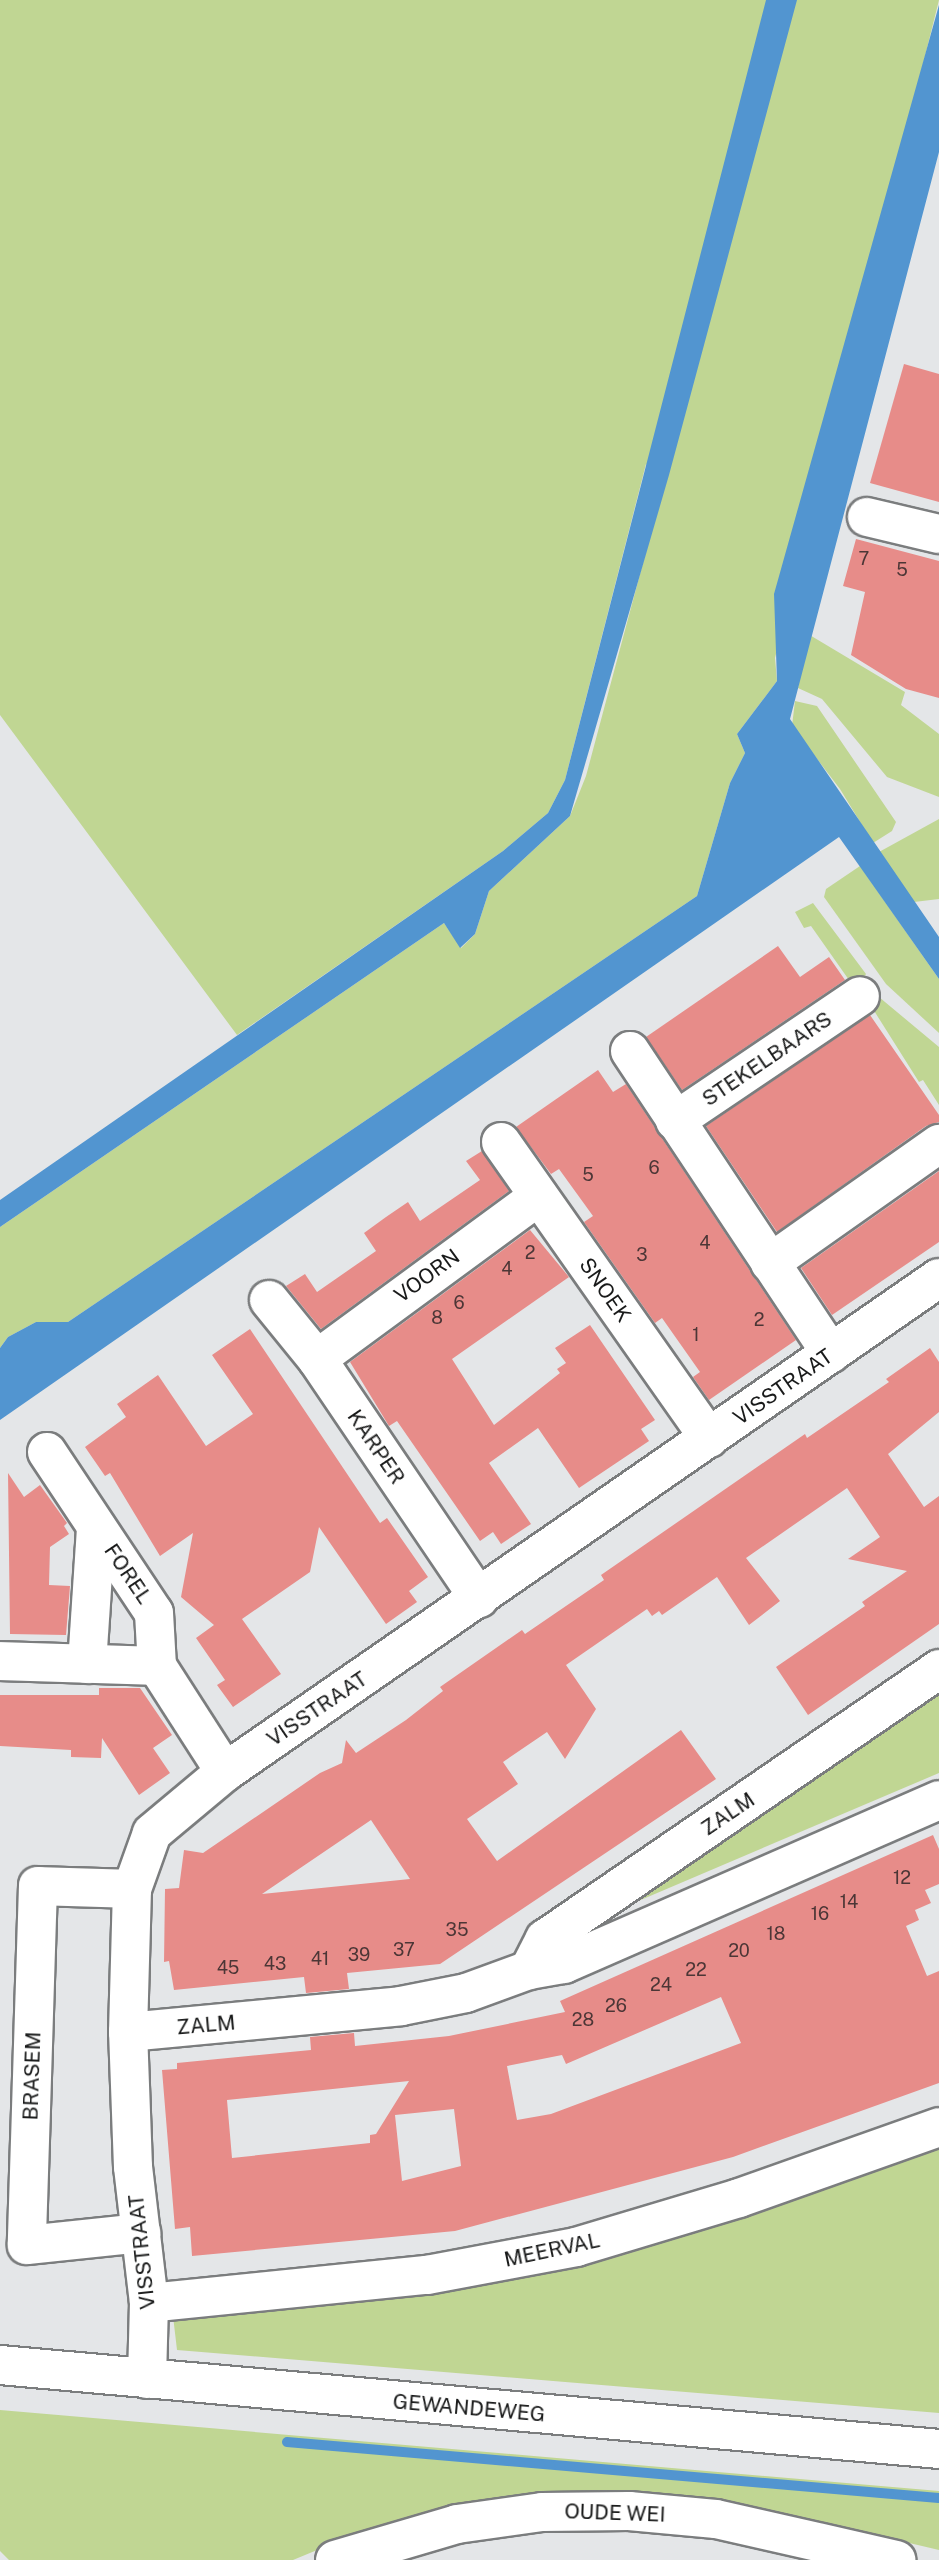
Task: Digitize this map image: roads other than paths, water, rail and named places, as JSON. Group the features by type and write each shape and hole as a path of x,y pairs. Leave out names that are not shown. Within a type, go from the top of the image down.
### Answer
{"street":[{"path":"867,517 939,534"},
{"name":"STEKELBAARS","path":"675,1121 860,996"},
{"path":"630,1051 831,1353"},
{"name":"SNOEK","path":"501,1142 709,1438"},
{"path":"770,1263 939,1144"},
{"name":"VOORN","path":"317,1359 539,1196"},
{"name":"VISSTRAAT","path":"147,2379 149,2303 133,2167 128,2032 132,1889 152,1833 225,1772 939,1278"},
{"name":"KARPER","path":"268,1300 317,1359 479,1598"},
{"name":"FOREL","path":"47,1452 155,1613 157,1666"},
{"name":"FOREL","path":"87,1664 96,1527"},
{"path":"0,1661 157,1666 225,1772"},
{"name":"ZALM","path":"529,1970 545,1939 939,1669"},
{"name":"ZALM","path":"128,2032 401,2006 467,1993 529,1970 564,1964 939,1800"},
{"name":"BRASEM","path":"132,1889 38,1886 27,2245 141,2233"},
{"name":"MEERVAL","path":"149,2303 427,2275 576,2247 739,2198 939,2127"},
{"name":"GEWANDEWEG","path":"0,2365 939,2449"},
{"name":"OUDE WEI","path":"335,2560 380,2552 457,2524 542,2512 629,2511 716,2519 835,2552 896,2560"}],"water":[{"path":"766,0 797,0 669,475 570,816 489,891 475,934 460,948 444,923 0,1227 0,1200 503,851 548,813 565,780"},
{"path":"939,5 939,152 790,719 939,937 939,979 839,837 0,1420 0,1348 8,1337 36,1322 68,1322 697,896 730,783 745,753 737,734 777,681 774,594"}],"waterway":[{"path":"287,2442 939,2498"}]}
